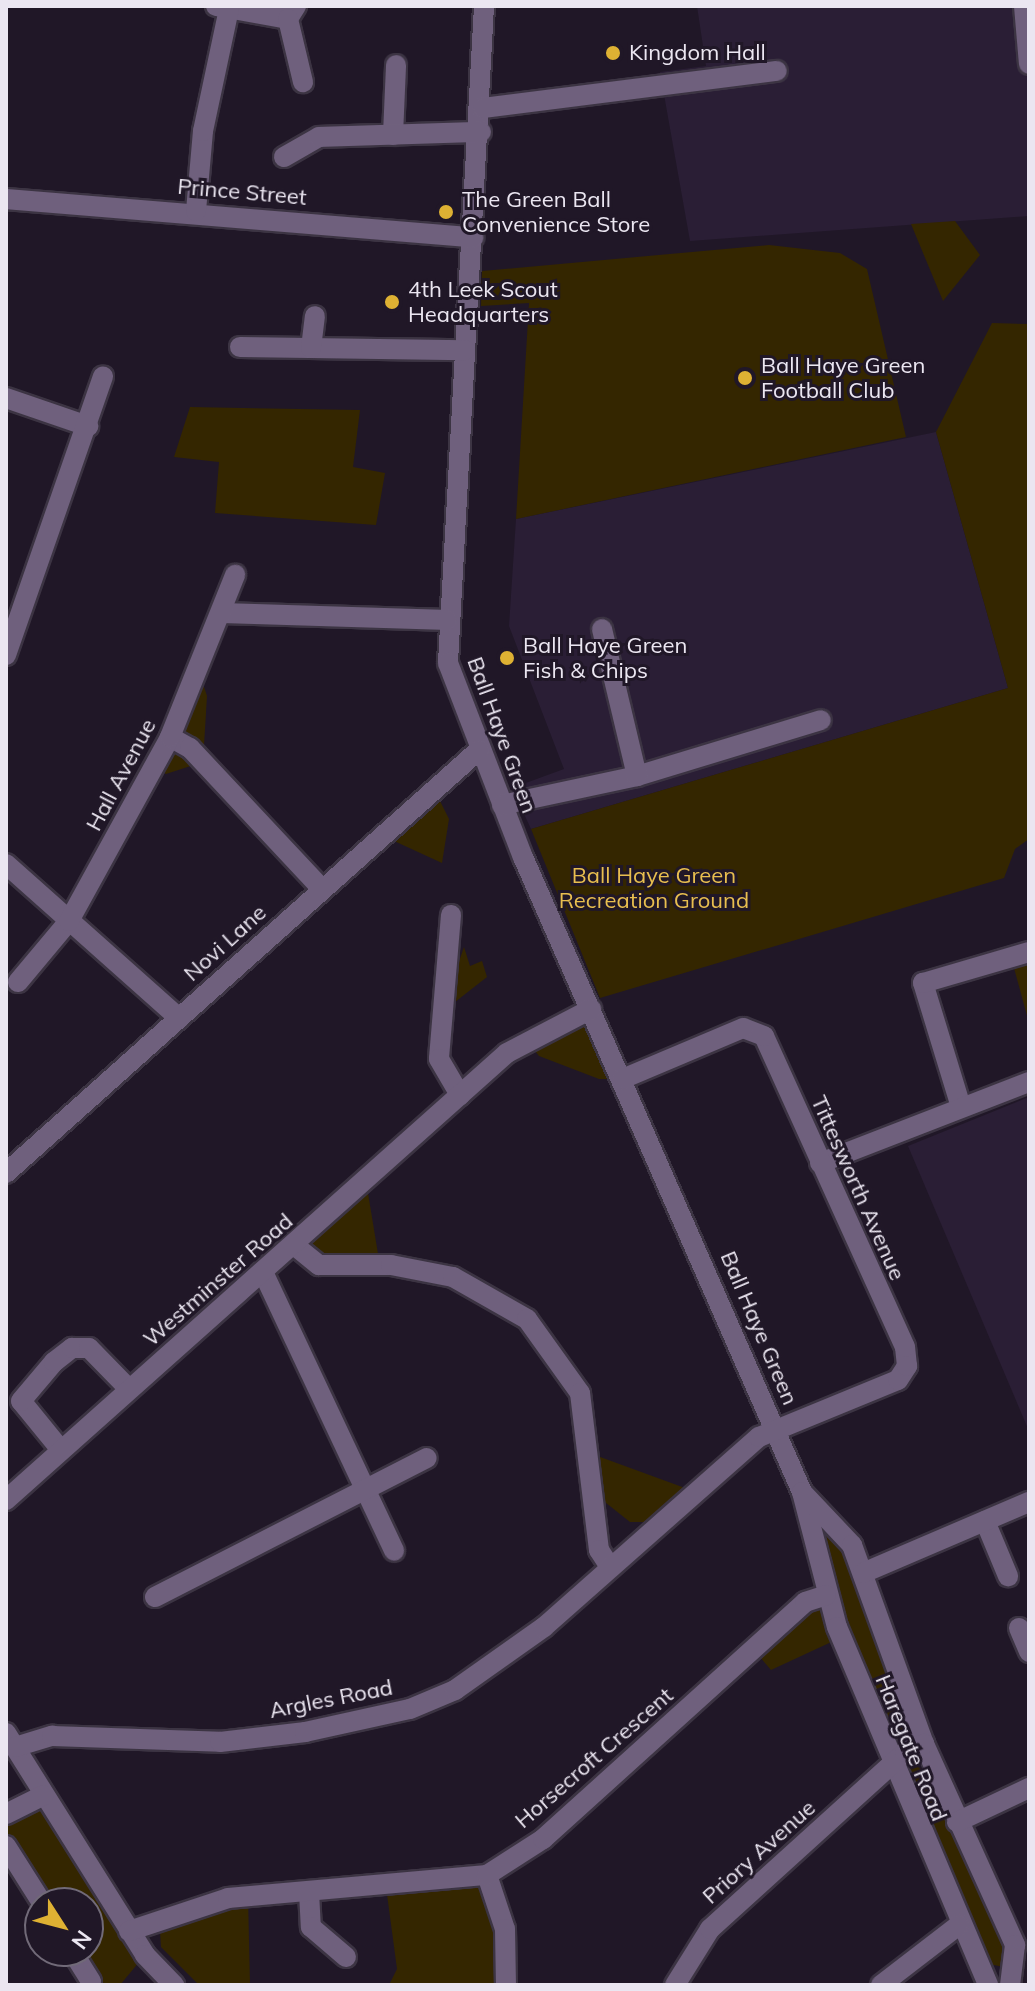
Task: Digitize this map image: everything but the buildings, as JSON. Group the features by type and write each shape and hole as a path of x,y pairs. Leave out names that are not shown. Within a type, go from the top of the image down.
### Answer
{"street":[{"name":"Ball Haye Green","path":"484,6 483,108 447,620 448,663 502,805 775,1426"},
{"path":"1024,6 1029,64"},
{"path":"196,211 203,131 223,8 292,12 303,82"},
{"path":"387,135 396,65"},
{"path":"483,108 777,71"},
{"path":"284,157 319,137 481,132"},
{"name":"Prince Street","path":"6,199 196,211 473,237"},
{"path":"311,348 315,316"},
{"path":"240,347 465,350"},
{"path":"6,655 103,376"},
{"path":"6,398 88,426"},
{"name":"Hall Avenue","path":"18,982 69,921 170,737 224,613 235,575"},
{"path":"224,613 447,620"},
{"path":"602,629 637,776"},
{"path":"502,805 637,776 821,720"},
{"path":"170,737 190,748 321,888"},
{"name":"Novi Lane","path":"6,1173 321,888 479,750"},
{"path":"6,864 179,1018"},
{"path":"451,915 439,1059 460,1095"},
{"path":"961,1107 923,983 1029,952"},
{"name":"Westminster Road","path":"6,1500 507,1053 591,1009"},
{"name":"Tittesworth Avenue","path":"622,1079 743,1028 755,1030 820,1163 907,1366 884,1387 775,1426"},
{"path":"820,1163 1029,1082"},
{"path":"294,1245 319,1265 391,1265 453,1277 527,1319 580,1393 599,1550 610,1567"},
{"path":"263,1272 394,1551"},
{"path":"61,1450 21,1401 54,1362 77,1346 94,1350 129,1389"},
{"name":"Haregate Road","path":"775,1426 802,1492 826,1595 892,1767 988,1985"},
{"name":"Argles Road","path":"11,1740 52,1736 220,1742 410,1709 498,1665 775,1426"},
{"path":"155,1597 363,1487 427,1458"},
{"name":"Haregate Road","path":"802,1492 843,1534 863,1573 924,1744 1015,1945"},
{"path":"863,1573 1029,1502"},
{"path":"985,1521 1008,1576"},
{"path":"813,1548 830,1532 843,1534"},
{"name":"Horsecroft Crescent","path":"129,1931 228,1898 487,1875 543,1839 805,1602 826,1595"},
{"path":"1019,1628 1029,1652"},
{"path":"11,1740 129,1931 174,1985"},
{"name":"Priory Avenue","path":"675,1985 710,1929 892,1767 924,1744"},
{"path":"957,1822 1029,1788"},
{"path":"6,1814 44,1795"},
{"path":"6,1846 32,1887"},
{"path":"487,1875 505,1929 506,1985"},
{"path":"309,1892 311,1927 333,1953"},
{"path":"881,1985 959,1925"},
{"path":"978,1962 1004,1967 1015,1945"},
{"path":"1010,1985 1015,1945"},
{"path":"82,1967 91,1981"}],"shaded area":[{"path":"697,6 1029,6 1029,216 690,241 660,72 706,66"},
{"path":"936,432 1008,688 531,829 512,788 564,769 509,626 516,519"},
{"path":"1029,1097 1029,1431 908,1146"}],"green space":[{"path":"955,221 980,255 943,301 911,224"},
{"name":"Ball Haye Green Football Club","path":"769,245 840,253 867,269 906,437 516,519 529,303 481,306 482,271"},
{"name":"Ball Haye Green Recreation Ground","path":"992,323 1029,324 1029,839 1015,849 1004,878 600,998 531,829 1008,688 936,432"},
{"path":"190,407 360,410 353,467 385,473 376,525 215,513 219,462 174,457"},
{"path":"200,675 207,696 203,762 166,774 154,766"},
{"path":"433,787 449,819 442,863 381,835"},
{"path":"464,947 470,966 482,961 487,977 441,1013"},
{"path":"1029,952 1029,1023 1011,957"},
{"path":"591,1009 622,1079 599,1079 539,1056 528,1042"},
{"path":"366,1181 380,1266 341,1267 294,1245"},
{"path":"592,1454 696,1492 662,1522 630,1522 596,1495"},
{"path":"830,1532 843,1534 1015,1945 1004,1967 978,1962 840,1638 771,1670 753,1649 826,1595 819,1538"},
{"path":"44,1795 102,1887 32,1887 6,1846 6,1814"},
{"path":"487,1875 506,1985 389,1985 397,1969 386,1887"},
{"path":"104,1890 145,1955 120,1985 91,1981 82,1967 104,1967"},
{"path":"248,1896 250,1985 199,1985 161,1947 159,1916"}],"place":[{"name":"Kingdom Hall","path":"613,53"},
{"name":"The Green Ball Convenience Store","path":"446,212"},
{"name":"4th Leek Scout Headquarters","path":"392,302"},
{"name":"Ball Haye Green Football Club","path":"745,378"},
{"name":"Ball Haye Green Fish & Chips","path":"507,658"}]}
